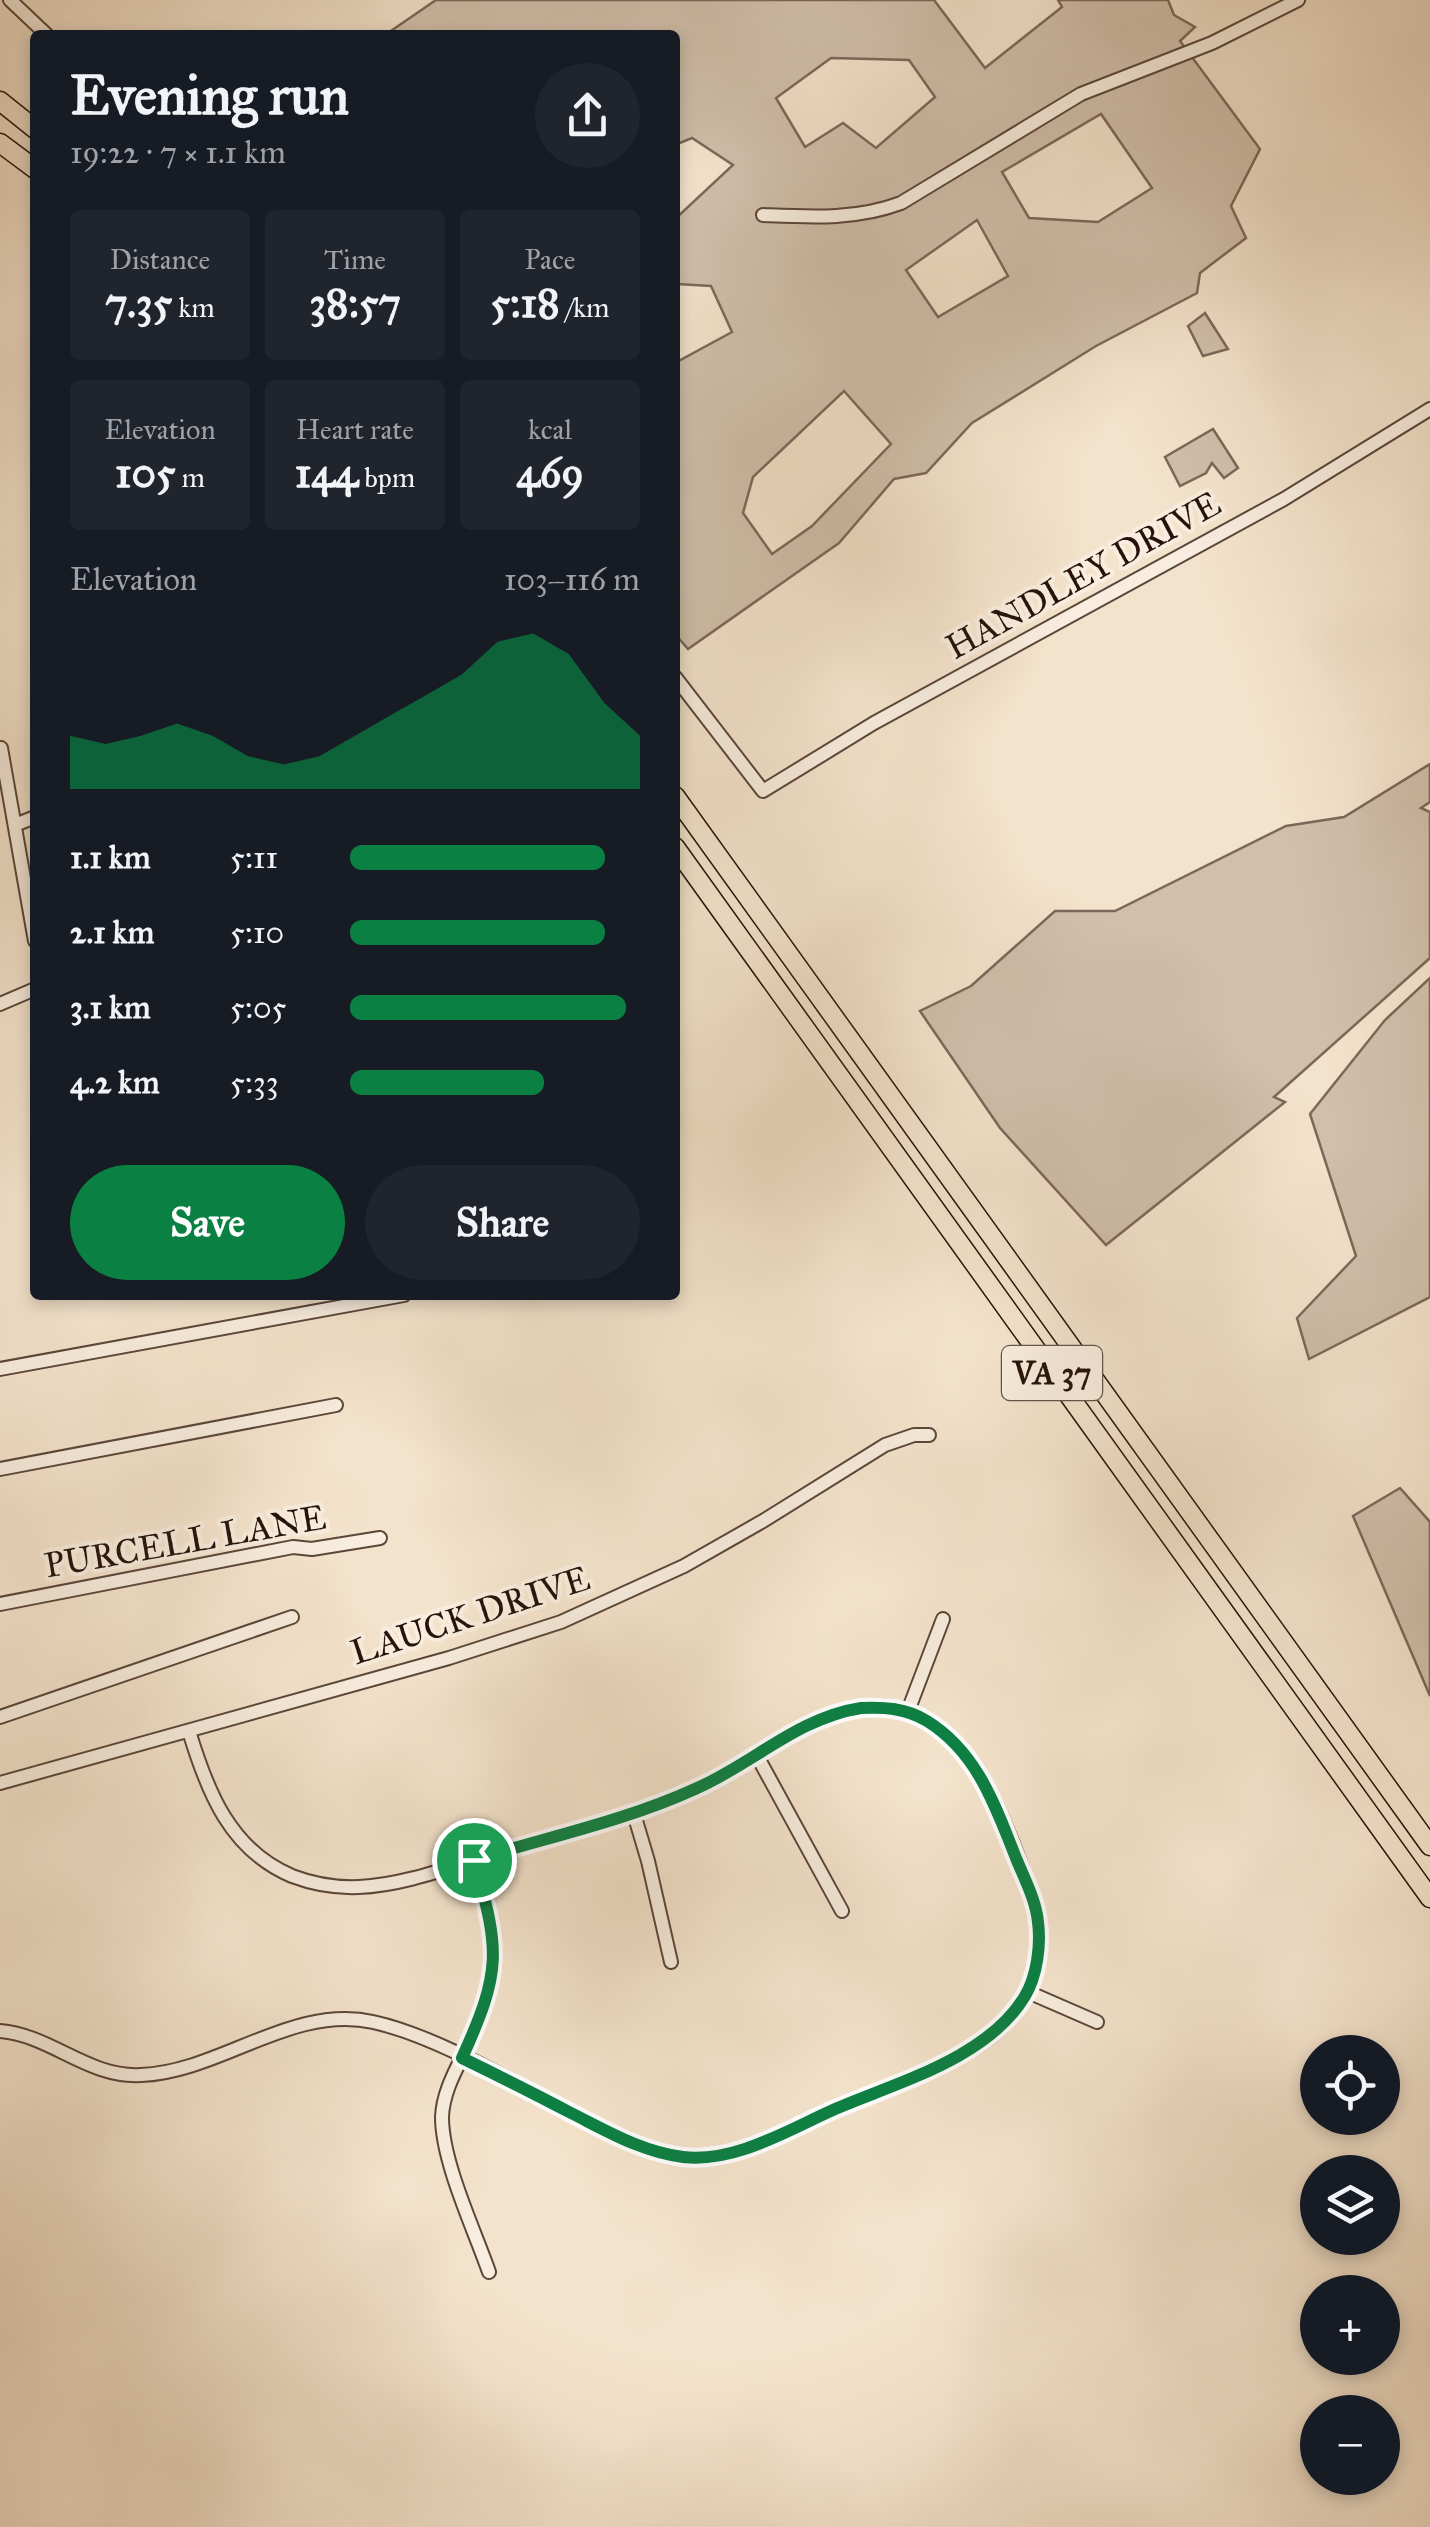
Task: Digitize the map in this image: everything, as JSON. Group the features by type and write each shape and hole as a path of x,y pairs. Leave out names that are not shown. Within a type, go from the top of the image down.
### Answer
{"highway":[{"path":"0,103 30,126"},
{"path":"0,143 30,165"},
{"path":"0,157 30,177"},
{"name":"VA 37","path":"680,803 1430,1846"},
{"name":"VA 37","path":"680,854 1430,1898"}],"street":[{"path":"10,0 42,30"},
{"path":"763,216 845,217 901,202 1080,94 1212,43 1298,0"},
{"name":"HANDLEY DRIVE","path":"680,683 763,791 874,724 1284,499 1430,410"},
{"path":"2,748 30,912"},
{"path":"15,825 30,819"},
{"path":"0,1004 30,991"},
{"path":"0,1369 377,1300"},
{"path":"0,1470 336,1405"},
{"name":"LAUCK DRIVE","path":"0,1782 449,1658 578,1616 684,1566 884,1445 900,1438 929,1435"},
{"name":"PURCELL LANE","path":"0,1604 292,1547 312,1549 380,1538"},
{"path":"0,1717 292,1617"},
{"path":"908,1711 943,1619"},
{"path":"0,2031 42,2042 107,2072 132,2076 173,2070 305,2025 339,2019 385,2025 462,2058 626,2141 662,2153 709,2157 756,2144 974,2048 1008,2020 1028,1992 1036,1962 1038,1919 992,1798 962,1750 908,1711 876,1707 844,1710 806,1724 700,1787 634,1814 366,1887 327,1886 294,1876 258,1855 226,1823 205,1782 189,1732"},
{"path":"756,1754 842,1911"},
{"path":"634,1814 671,1962"},
{"path":"474,1860 486,1902 495,1959 488,1998 444,2102 444,2134 489,2272"},
{"path":"1028,1992 1097,2022"}],"shaded area":[{"path":"436,0 934,0 985,68 1062,7 1058,0 1168,0 1174,15 1195,27 1180,41 1260,149 1231,206 1246,238 1200,273 1197,293 1096,346 972,423 926,473 894,479 839,543 688,649 680,640 680,360 732,332 711,286 680,284 680,214 733,165 692,138 680,143 680,30 392,30","holes":["831,58 909,60 935,97 876,148 843,123 805,147 776,98","1101,114 1152,188 1098,222 1029,218 1002,172","977,220 1008,276 938,317 906,270","844,391 891,444 812,526 772,554 743,513 753,477"]},
{"path":"1205,313 1228,349 1203,356 1188,326"},
{"path":"1213,429 1238,468 1224,478 1212,463 1206,473 1180,486 1165,457"},
{"path":"1430,764 1430,802 1421,808 1430,812 1430,958 1274,1097 1285,1102 1106,1245 1000,1128 920,1011 971,986 1055,911 1115,911 1286,826 1344,817"},
{"path":"1430,978 1430,1297 1309,1359 1297,1318 1356,1256 1310,1114 1385,1020"},
{"path":"1400,1488 1430,1522 1430,1696 1353,1516"}],"route":[{"path":"861,1708 895,1708 928,1722 962,1750 977,1769 1031,1896 1040,1940 1028,1992 1008,2020 974,2048 756,2144 731,2153 687,2158 626,2141 462,2058 488,1998 495,1959 486,1902 474,1860 666,1802 726,1773 780,1738 824,1716 861,1708"}]}
